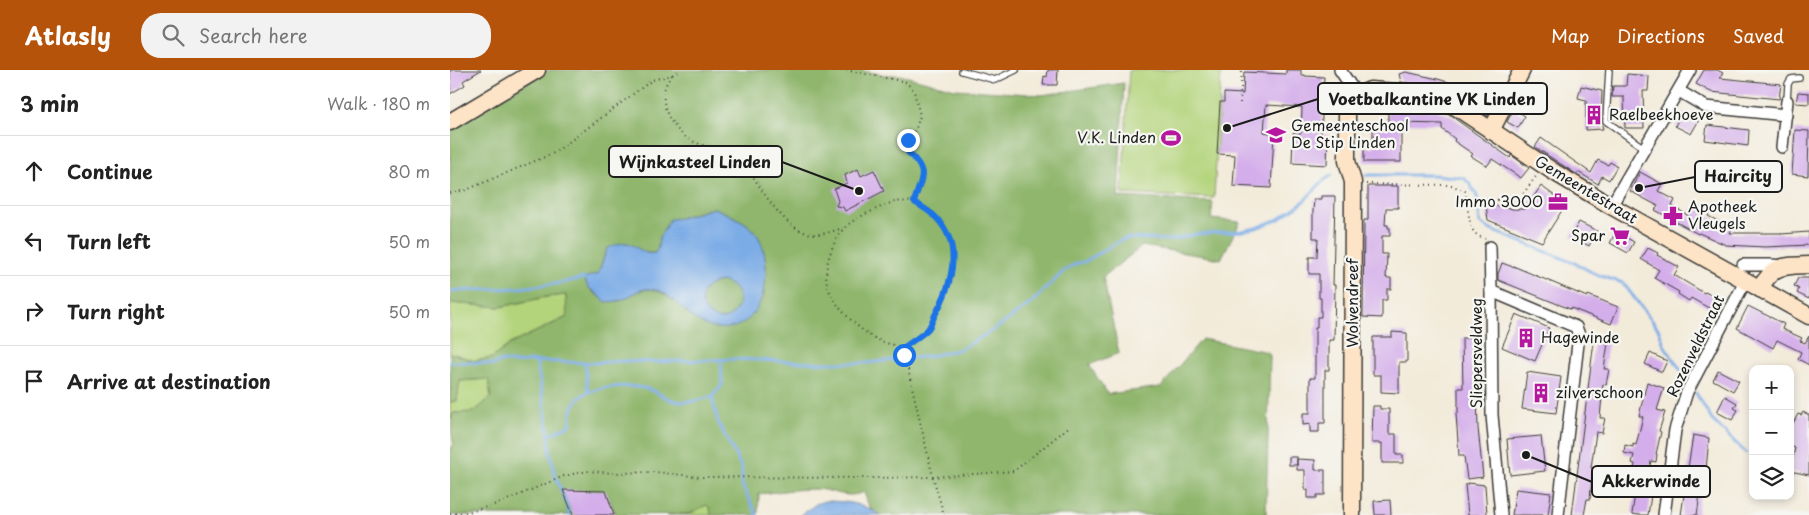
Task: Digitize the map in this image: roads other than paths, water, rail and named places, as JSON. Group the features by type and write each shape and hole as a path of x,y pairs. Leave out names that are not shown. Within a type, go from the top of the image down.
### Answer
{"street":[{"path":"450,122 538,70"},
{"path":"1340,70 1355,93"},
{"path":"1491,131 1522,70"},
{"path":"1611,206 1690,70"},
{"name":"Gemeentestraat","path":"1355,93 1379,90 1430,97 1456,107 1545,166 1611,206 1750,278 1809,316"},
{"path":"1679,91 1706,107 1786,115"},
{"name":"Wolvendreef","path":"1352,515 1353,182 1347,161 1348,110 1355,93"},
{"path":"1782,148 1787,101"},
{"path":"1490,247 1492,291"},
{"path":"1750,278 1771,265 1809,266"},
{"path":"1750,278 1782,266"},
{"name":"Rozenveldstraat","path":"1664,515 1676,430 1687,392 1750,278"},
{"name":"Sliepersveldweg","path":"1501,515 1492,414 1492,291 1576,327 1579,335 1558,515"}],"lane":[{"path":"962,71 995,80 1016,70"},
{"path":"1609,70 1606,121 1644,148"},
{"path":"1787,101 1788,84 1791,80 1799,78"}],"water":[{"path":"714,208 744,223 758,236 766,262 764,291 759,305 751,316 741,324 728,328 719,328 703,324 665,294 652,289 640,290 623,299 606,302 588,287 584,278 598,274 607,249 627,243 643,252 655,253 658,248 659,238 670,219","holes":["721,281 737,291 739,300 736,310 728,317 720,319 712,316 705,310 702,302 703,293 709,286"]},
{"path":"824,501 854,503 880,515 801,515 816,504"}],"waterway":[{"path":"450,362 492,365 503,361 516,363 534,361 594,363 735,359 867,363 931,356 961,349 998,327 1030,304 1064,271 1077,263 1084,262 1121,240 1130,238 1171,240 1197,234 1242,231 1256,228 1279,219 1303,202 1323,181 1332,175"},
{"path":"1365,175 1436,175 1464,178 1477,196 1480,223 1491,230 1577,264 1595,274 1623,283 1659,330 1664,345 1686,378"},
{"path":"450,291 519,288 584,278"},
{"path":"721,360 722,385 712,397 718,422 742,468 742,485 757,515"},
{"path":"534,361 537,364 555,475 569,515"},
{"path":"585,362 588,393"},
{"path":"549,435 570,425 571,411 575,403 589,392 599,389 622,386 643,388 680,402 710,397"},
{"path":"1696,393 1712,420 1746,453"}],"place":[{"name":"Raelbeekhoeve","path":"1594,115"},
{"name":"Voetbalkantine VK Linden","path":"1227,128"},
{"name":"Gemeenteschool De Stip Linden","path":"1276,135"},
{"name":"V.K. Linden","path":"1171,138"},
{"name":"Haircity","path":"1639,188"},
{"name":"Wijnkasteel Linden","path":"859,191"},
{"name":"Immo 3000","path":"1558,202"},
{"name":"Apotheek Vleugels","path":"1673,216"},
{"name":"Spar","path":"1620,236"},
{"name":"Hagewinde","path":"1526,338"},
{"name":"zilverschoon","path":"1541,393"},
{"name":"Akkerwinde","path":"1526,455"}]}
